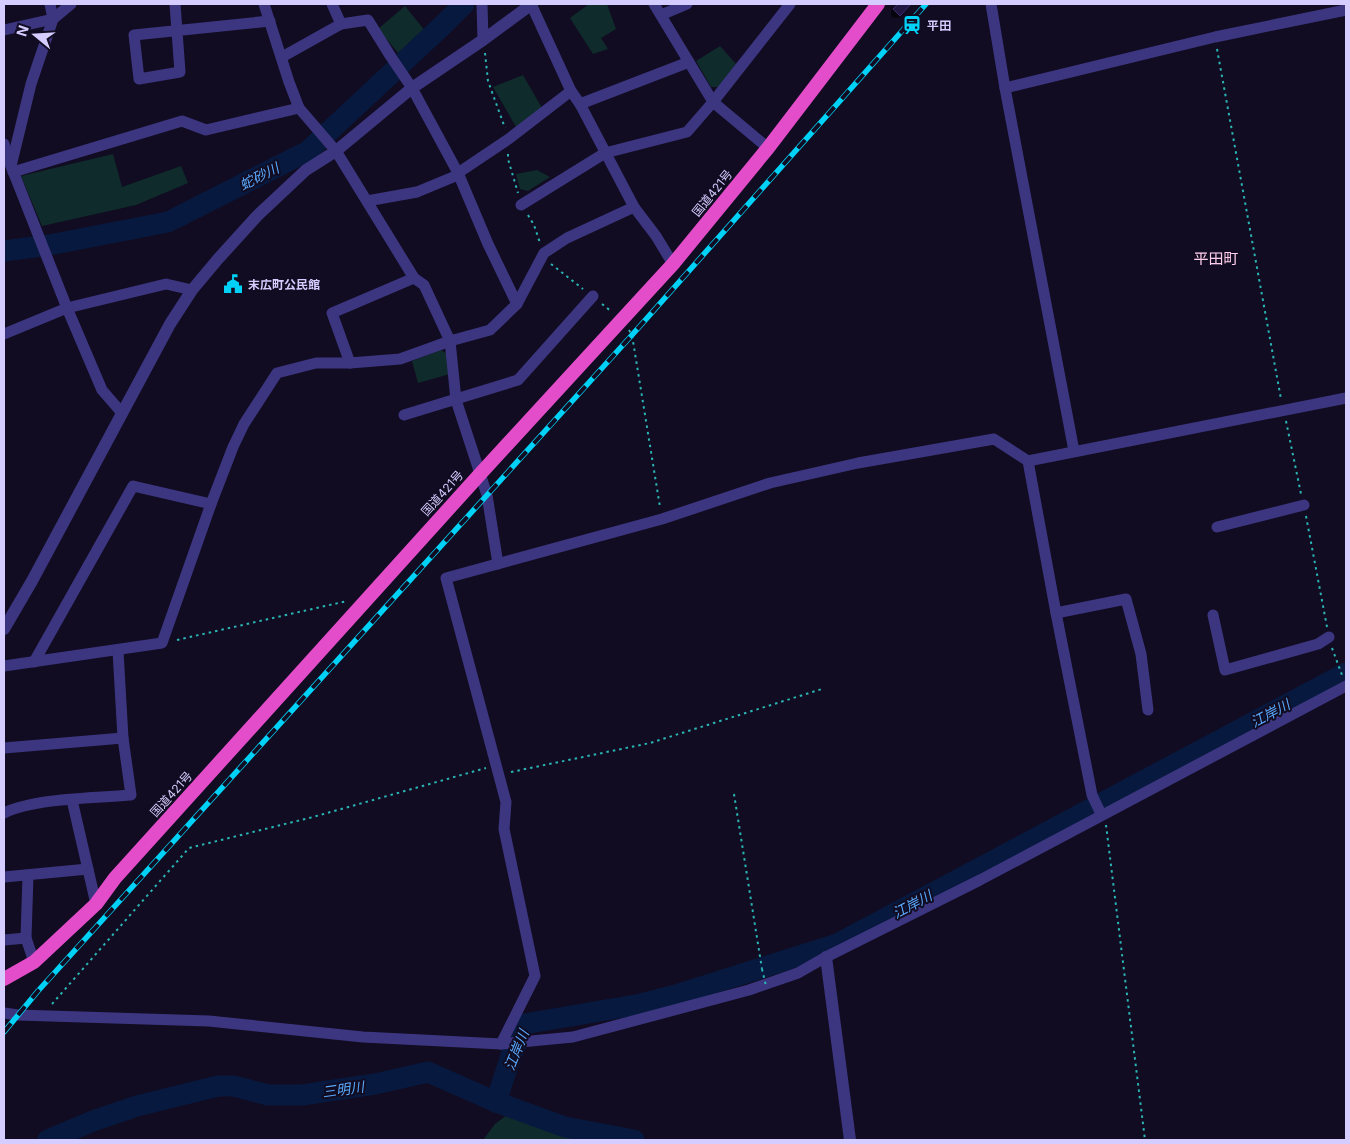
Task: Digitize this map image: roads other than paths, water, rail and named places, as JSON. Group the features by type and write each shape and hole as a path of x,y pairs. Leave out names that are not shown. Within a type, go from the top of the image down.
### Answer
{"highway":[{"name":"国道421号","path":"4,979 34,962 96,904 115,878 481,473 673,264 768,148 878,4"}],"street":[{"path":"12,169 31,84 53,19 50,4"},
{"path":"4,30 53,19 71,4"},
{"path":"175,4 177,30 180,72 139,79 134,35 177,30 270,21"},
{"path":"264,4 299,108 336,151 414,278 424,285 450,341 456,400 487,495 498,564"},
{"path":"332,4 341,24"},
{"path":"4,629 32,581 170,324 192,290 257,216 306,170 336,151 412,88 532,4 571,91 580,104 634,207 656,236 673,264"},
{"path":"654,4 714,102 768,148"},
{"path":"661,15 687,4"},
{"path":"521,205 605,153 687,132 714,102 790,4"},
{"path":"991,4 1005,88 1074,451"},
{"path":"482,7 483,40"},
{"path":"1005,88 1215,37 1346,10"},
{"path":"282,56 341,24 368,20 390,57 412,88 458,174 488,244 517,304"},
{"path":"580,104 689,62"},
{"path":"367,202 417,192 458,174 510,138 571,91"},
{"path":"12,169 182,120 206,130 299,108"},
{"path":"4,144 67,308 102,390 122,413"},
{"path":"4,666 118,651 162,643 211,504 244,424 277,373 316,362 350,363 400,359 450,341 490,330 517,304 544,252 567,238 634,207"},
{"path":"350,363 332,313 414,278"},
{"path":"4,334 67,308 166,284 192,290"},
{"path":"404,415 518,380 593,296"},
{"path":"501,1044 535,976 504,829 506,802 446,578 662,520 770,483 858,463 994,439 1028,461 1346,398"},
{"path":"1028,461 1092,795 1098,808"},
{"path":"34,662 133,486 211,504"},
{"path":"1216,527 1304,505"},
{"path":"1056,613 1126,599 1141,654 1148,710"},
{"path":"1213,615 1225,670 1318,644 1329,637"},
{"path":"4,813 43,803 131,794 123,738 118,651"},
{"path":"4,1013 18,1016 209,1021 363,1037 501,1044 574,1037 749,990 798,973 826,957 980,880 1098,808 1346,686"},
{"path":"4,748 123,738"},
{"path":"72,800 96,904"},
{"path":"4,877 88,869"},
{"path":"28,875 26,938 34,962"},
{"path":"4,940 26,938"},
{"path":"826,957 850,1140"}],"waterway":[{"name":"蛇砂川","path":"4,251 49,245 168,222 308,151 464,4"},
{"name":"江岸川","path":"496,1102 524,1024 641,1004 676,995 837,944 1346,673"},
{"name":"三明川","path":"48,1140 93,1121 137,1106 218,1086 234,1086 268,1095 302,1095 375,1084 428,1072 496,1102 565,1127 634,1140"}],"railway":[{"path":"4,1032 38,991 632,335 926,4"}],"place":[{"name":"平田","path":"912,25"},
{"name":"末広町公民館","path":"233,284"}],"district":[{"name":"平田町","path":"1216,258"}]}
